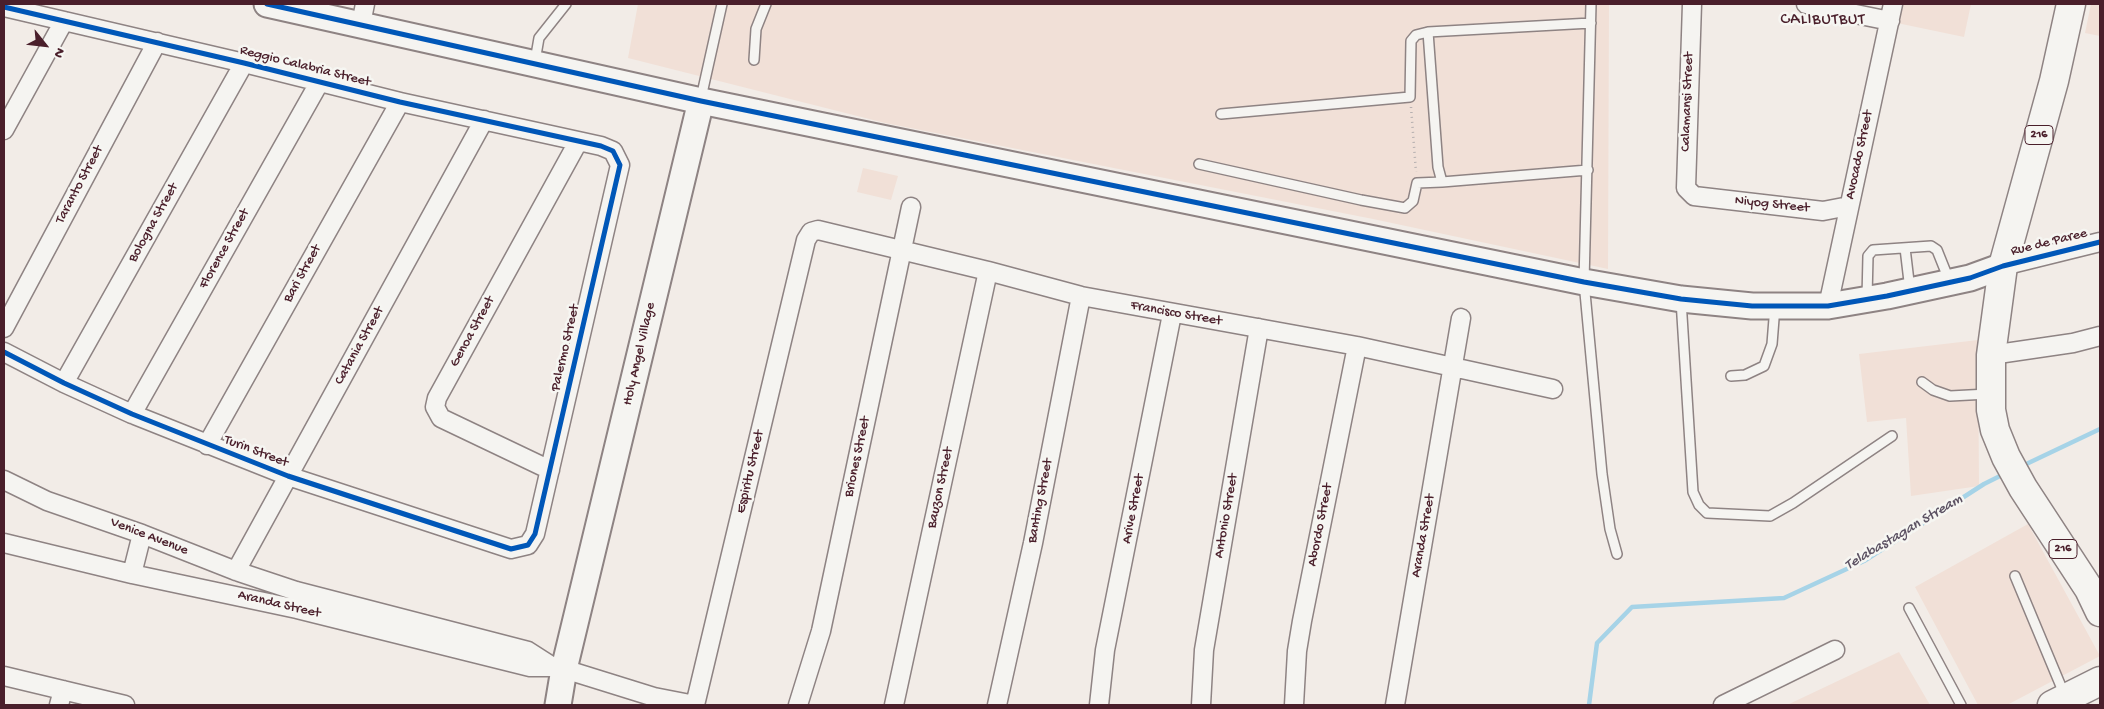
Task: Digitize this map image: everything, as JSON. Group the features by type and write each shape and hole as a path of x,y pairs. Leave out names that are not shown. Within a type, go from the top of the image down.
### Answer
{"main road":[{"name":"216","path":"2071,4 2054,82 2003,266 1991,355 1990,394 1995,430 2006,457 2022,488 2089,589 2100,612"},
{"path":"2069,703 2100,681"},
{"path":"2069,703 2100,699"}],"street":[{"path":"267,4 363,14 534,64 701,101 1584,282 1681,299 1752,306 1828,306 1867,300 1970,278 2003,266"},
{"name":"Calamansi Street","path":"1692,4 1685,178 1686,188 1694,196"},
{"path":"1806,4 1891,12"},
{"name":"Reggio Calabria Street","path":"4,8 157,42 400,102 601,146"},
{"name":"Avocado Street","path":"1828,306 1891,12"},
{"path":"4,130 10,106 64,21"},
{"name":"Taranto Street","path":"4,328 157,42"},
{"name":"Bologna Street","path":"64,383 244,63"},
{"name":"Florence Street","path":"132,414 318,83"},
{"name":"Holy Angel Village","path":"558,705 559,668 701,101"},
{"name":"Bari Street","path":"207,445 400,102"},
{"name":"Catania Street","path":"236,571 484,120"},
{"name":"Genoa Street","path":"550,470 441,418 434,408 437,398 578,142"},
{"name":"Palermo Street","path":"511,549 528,545 535,534 620,166 613,151 601,146"},
{"name":"Niyog Street","path":"1694,196 1823,210 1849,206"},
{"name":"Briones Street","path":"798,705 820,630 911,207"},
{"name":"Francisco Street","path":"806,240 811,232 818,230 988,271 1081,296 1357,346 1553,389"},
{"name":"Espiritu Street","path":"695,705 806,240"},
{"name":"Rue de Paree","path":"2003,266 2100,242"},
{"name":"Bauzon Street","path":"894,705 988,271"},
{"name":"Banting Street","path":"997,705 1033,543 1081,296"},
{"name":"Arive Street","path":"1098,705 1106,650 1172,314"},
{"name":"Aranda Street","path":"1395,705 1461,318"},
{"name":"Antonio Street","path":"1201,705 1204,650 1259,328"},
{"path":"1991,355 2073,343 2100,336"},
{"name":"Abordo Street","path":"1294,705 1297,651 1302,621 1357,346"},
{"name":"Turin Street","path":"4,352 64,383 207,445 288,476 511,549"},
{"name":"Venice Avenue","path":"4,480 47,501 142,534 236,571 296,590"},
{"path":"132,574 142,534"},
{"name":"Aranda Street","path":"4,543 132,574 242,596 530,667 559,668"},
{"path":"236,571 242,596"},
{"name":"Aranda Street","path":"296,590 528,651 559,668 654,697 695,705"},
{"path":"1723,705 1835,650"},
{"path":"4,676 61,698 125,705"}],"lane":[{"path":"534,64 538,38 566,4"},
{"name":"Holy Angel Village","path":"701,101 722,4"},
{"path":"754,60 756,29 766,4"},
{"path":"1591,4 1584,282 1602,474 1610,529 1617,554"},
{"path":"1220,114 1410,97 1411,41 1416,35 1428,32 1591,23"},
{"path":"1428,32 1438,167 1442,182"},
{"path":"1198,164 1405,208 1413,201 1417,183 1588,170"},
{"path":"1867,300 1868,256 1873,250 1931,246 1937,250 1950,282"},
{"path":"1905,248 1910,291"},
{"path":"1681,299 1693,492 1698,505 1707,513 1770,516 1793,503 1892,436"},
{"path":"1731,376 1745,375 1764,366 1772,344 1775,306"},
{"path":"1922,382 1933,390 1950,396 1990,394"},
{"path":"2015,576 2069,703"},
{"path":"1909,608 1961,705"}],"path":[{"path":"1410,97 1417,183"}],"shaded area":[{"path":"638,4 1609,4 1608,269 1373,219 885,123 628,58"},
{"path":"1901,4 1971,4 1964,37 1897,23"},
{"path":"2091,4 2100,4 2100,36 2085,33"},
{"path":"863,168 898,176 891,200 857,192"},
{"path":"1978,340 1979,486 1911,496 1906,418 1867,422 1859,354"},
{"path":"2028,524 2100,656 2007,705 1978,705 1915,587"},
{"path":"1899,652 1930,705 1787,705"}],"waterway":[{"name":"Telabastagan Stream","path":"2020,467 2100,429"},
{"name":"Telabastagan Stream","path":"1589,705 1597,643 1632,607 1784,598 1864,561 1984,484 2004,474"}],"cycle path":[{"path":"267,4 701,101 1584,282 1681,299 1752,306 1828,306 1887,296 1970,278 2003,266 2100,242"},
{"path":"4,7 244,63 400,102 601,146 613,151 620,165 535,534 528,545 511,549 288,476 132,414 64,383 4,352"}],"district":[{"name":"CALIBUTBUT","path":"1823,21"}]}
